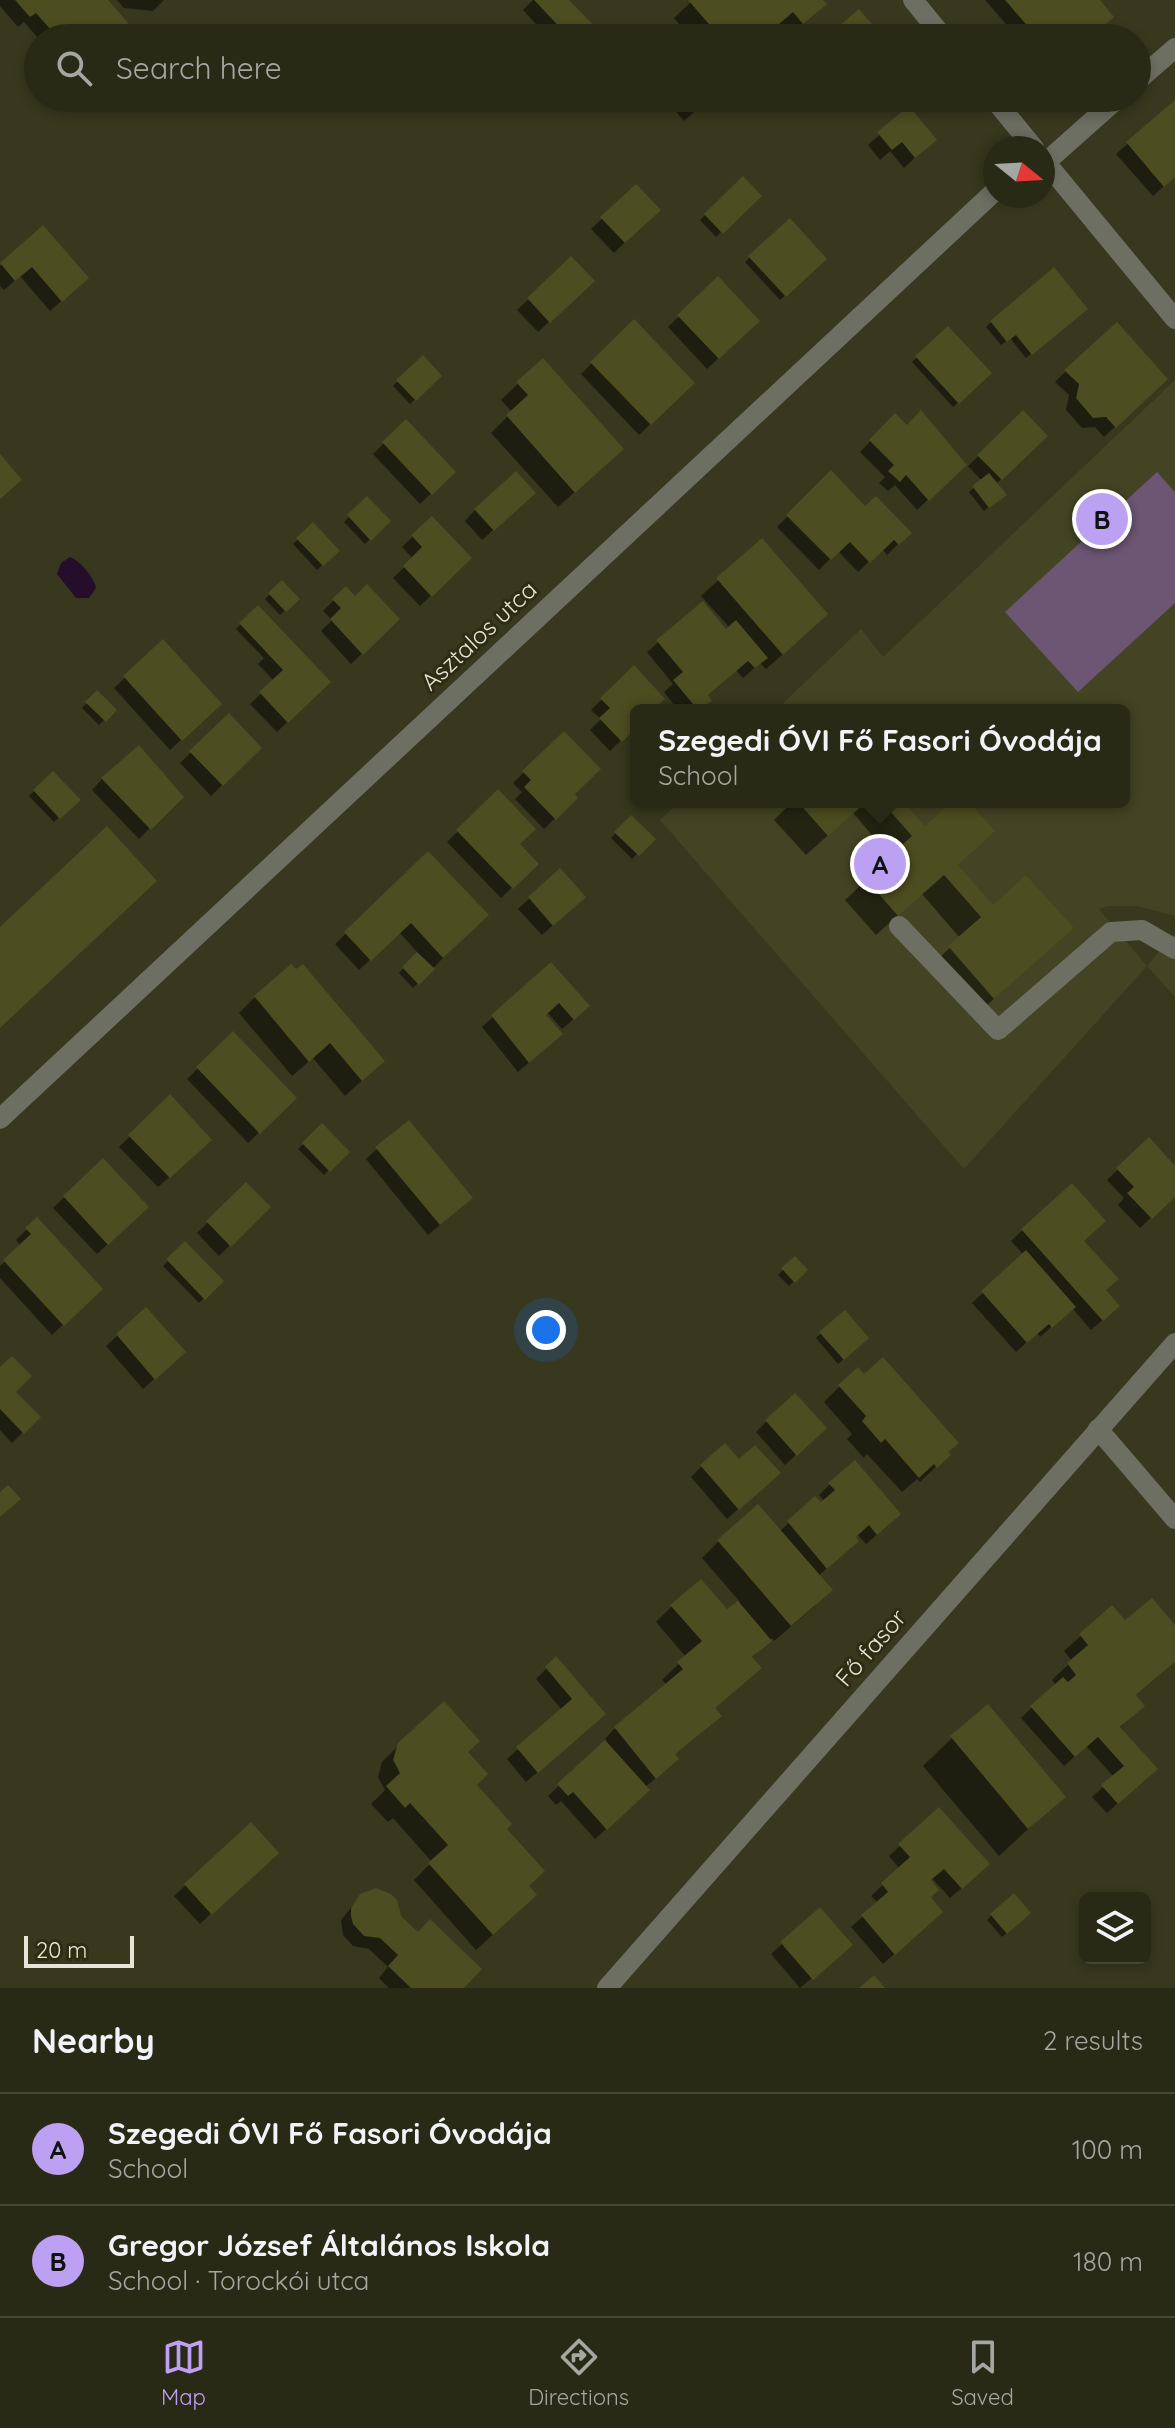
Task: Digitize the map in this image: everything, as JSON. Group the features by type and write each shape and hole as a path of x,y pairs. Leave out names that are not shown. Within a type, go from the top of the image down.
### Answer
{"street":[{"path":"913,0 933,24"},
{"path":"1151,69 1175,48"},
{"path":"1004,112 1024,136"},
{"path":"1055,146 1100,112"},
{"path":"1055,174 1175,319"},
{"name":"Asztalos utca","path":"0,1119 983,202"},
{"path":"899,926 998,1030 1111,932 1142,930 1175,949"},
{"name":"Fő fasor","path":"607,1988 1175,1343"},
{"path":"1098,1429 1175,1519"}],"shaded area":[{"path":"1175,380 1175,916 1138,906 1099,909 1147,966 964,1169 660,820 673,808 1130,808 1130,704 782,704 861,629 883,657"},
{"path":"1157,472 1175,492 1175,603 1078,692 1005,612"},
{"path":"70,557 86,570 95,584 96,588 89,598 76,598 57,574 61,563"},
{"path":"1175,933 1175,997 1147,966"}],"building":[{"path":"15,0 108,0 129,24 46,24 36,13 30,17"},
{"path":"534,0 569,0 592,24 557,24"},
{"path":"688,0 823,0 827,4 803,24 793,12 779,24 709,24"},
{"path":"1005,0 1100,0 1114,17 1106,24 1026,24"},
{"path":"859,9 872,24 841,24"},
{"path":"1175,100 1175,177 1164,187 1126,142"},
{"path":"902,112 914,112 937,140 915,158 902,142 892,150 877,132"},
{"path":"743,176 762,196 723,234 704,214"},
{"path":"636,184 661,210 625,243 600,217"},
{"path":"790,218 827,259 786,297 748,256"},
{"path":"43,225 89,278 62,302 32,267 15,281 0,263"},
{"path":"571,256 595,281 550,323 527,298"},
{"path":"1054,267 1088,309 1032,355 1016,335 1007,342 990,321"},
{"path":"718,276 760,321 719,359 677,315"},
{"path":"634,319 695,383 651,425 590,362"},
{"path":"1117,322 1168,379 1116,428 1106,417 1093,418 1076,398 1079,384 1064,370"},
{"path":"948,326 992,373 959,404 915,356"},
{"path":"423,355 442,376 416,401 396,380"},
{"path":"543,358 624,449 575,493 506,415 528,395 516,382"},
{"path":"921,410 967,465 929,501 906,475 900,482 888,471 894,465 869,440 895,413 907,425"},
{"path":"1023,410 1048,436 1002,480 977,455"},
{"path":"406,419 456,472 432,495 382,442"},
{"path":"0,454 22,480 0,499"},
{"path":"831,470 865,506 876,496 912,533 899,545 894,540 870,563 850,542 831,560 786,515"},
{"path":"516,471 536,493 494,531 474,509"},
{"path":"989,473 1007,495 989,508 972,486"},
{"path":"367,496 391,521 371,541 347,515"},
{"path":"432,516 472,558 432,597 403,566 422,547 411,535"},
{"path":"313,522 340,551 323,566 296,538"},
{"path":"762,538 828,614 783,655 716,578"},
{"path":"282,580 300,599 286,612 268,593"},
{"path":"367,584 400,619 363,655 330,619 341,608 332,599 346,586 355,596"},
{"path":"703,601 726,629 736,620 768,658 755,668 748,661 708,695 712,701 693,704 673,680 683,672 656,640"},
{"path":"258,605 331,682 288,723 259,692 283,670 239,623"},
{"path":"163,639 222,704 182,741 123,676"},
{"path":"634,665 665,699 660,704 630,704 630,734 622,742 599,718 610,708 600,698"},
{"path":"97,690 117,710 106,722 85,702"},
{"path":"229,713 262,748 223,786 189,751"},
{"path":"564,731 601,769 575,794 578,798 556,820 524,787 531,780 522,771"},
{"path":"139,745 184,797 151,830 101,778"},
{"path":"53,771 81,800 60,819 33,790"},
{"path":"498,789 536,829 520,844 539,864 513,889 456,830"},
{"path":"803,808 859,808 828,836"},
{"path":"887,808 909,808 925,826 944,808 974,808 995,831 958,865 993,905 1026,875 1074,928 994,999 948,946 981,917 944,875 898,916 865,878 912,836"},
{"path":"631,815 656,839 639,856 614,832"},
{"path":"107,826 157,881 0,1028 0,927"},
{"path":"428,851 489,915 443,958 411,923 371,961 344,932"},
{"path":"560,868 586,897 553,926 528,897"},
{"path":"417,952 435,969 419,985 402,967"},
{"path":"551,962 590,1006 574,1020 559,1003 546,1015 563,1034 529,1063 491,1015"},
{"path":"291,964 296,969 303,964 385,1061 362,1081 330,1043 309,1062 254,996"},
{"path":"233,1031 297,1098 260,1134 196,1067"},
{"path":"170,1094 212,1140 170,1178 128,1135"},
{"path":"409,1120 473,1198 440,1225 375,1147"},
{"path":"322,1123 350,1152 330,1172 302,1143"},
{"path":"1149,1137 1175,1166 1175,1197 1152,1219 1127,1193 1134,1187 1116,1168"},
{"path":"103,1158 149,1207 108,1245 63,1196"},
{"path":"246,1182 271,1207 231,1247 206,1221"},
{"path":"1072,1183 1106,1221 1084,1241 1119,1279 1106,1290 1120,1306 1103,1321 1021,1229"},
{"path":"37,1217 103,1289 64,1326 3,1260 31,1234 25,1228"},
{"path":"185,1241 224,1281 205,1300 166,1259"},
{"path":"1026,1250 1076,1307 1052,1328 1049,1324 1027,1343 981,1291"},
{"path":"795,1256 808,1270 795,1283 781,1268"},
{"path":"146,1307 186,1352 155,1380 116,1334"},
{"path":"845,1310 869,1338 844,1360 819,1332"},
{"path":"12,1356 32,1376 16,1392 41,1417 24,1434 0,1409 0,1367"},
{"path":"883,1357 959,1443 937,1468 934,1464 919,1478 885,1439 881,1443 862,1421 866,1416 838,1385 858,1367 864,1374"},
{"path":"795,1393 827,1428 797,1456 765,1420"},
{"path":"725,1443 739,1459 755,1445 781,1473 739,1510 700,1465"},
{"path":"855,1460 901,1514 877,1535 869,1525 856,1537 859,1541 827,1569 787,1521 815,1496 821,1502 835,1490 828,1483"},
{"path":"8,1485 21,1499 0,1517 0,1492"},
{"path":"758,1504 833,1590 791,1626 717,1540"},
{"path":"701,1579 727,1609 738,1601 772,1641 752,1657 762,1668 715,1708 722,1716 675,1754 679,1759 656,1779 614,1727 683,1669 677,1662 702,1641 670,1605"},
{"path":"1152,1598 1175,1625 1175,1662 1136,1695 1145,1706 1120,1727 1158,1769 1118,1804 1101,1785 1124,1766 1098,1737 1075,1757 1030,1706 1063,1677 1068,1682 1076,1675 1067,1663 1088,1645 1079,1634 1112,1605 1125,1620"},
{"path":"556,1656 606,1714 538,1773 516,1747 572,1699 545,1667"},
{"path":"444,1701 480,1741 468,1752 488,1774 477,1785 512,1824 507,1829 545,1871 529,1886 537,1895 493,1935 428,1863 448,1845 410,1803 405,1808 386,1786 400,1773 393,1760 398,1743"},
{"path":"988,1704 1066,1797 1028,1829 950,1736"},
{"path":"605,1740 650,1790 607,1830 573,1792 568,1796 557,1784"},
{"path":"939,1807 990,1864 962,1889 944,1869 931,1880 939,1890 931,1897 943,1912 895,1955 861,1915 888,1892 881,1883 910,1857 898,1844"},
{"path":"251,1822 279,1853 212,1915 184,1884"},
{"path":"376,1888 397,1900 401,1916 418,1932 430,1919 482,1969 464,1988 411,1988 388,1966 398,1955 380,1938 364,1936 353,1924 351,1908 360,1894"},
{"path":"1014,1893 1031,1913 1007,1934 990,1914"},
{"path":"820,1907 853,1945 813,1980 780,1942"},
{"path":"874,1975 885,1988 859,1988"}],"place":[{"name":"Gregor József Általános Iskola","path":"1102,519"},
{"name":"Szegedi ÓVI Fő Fasori Óvodája","path":"880,864"}]}
